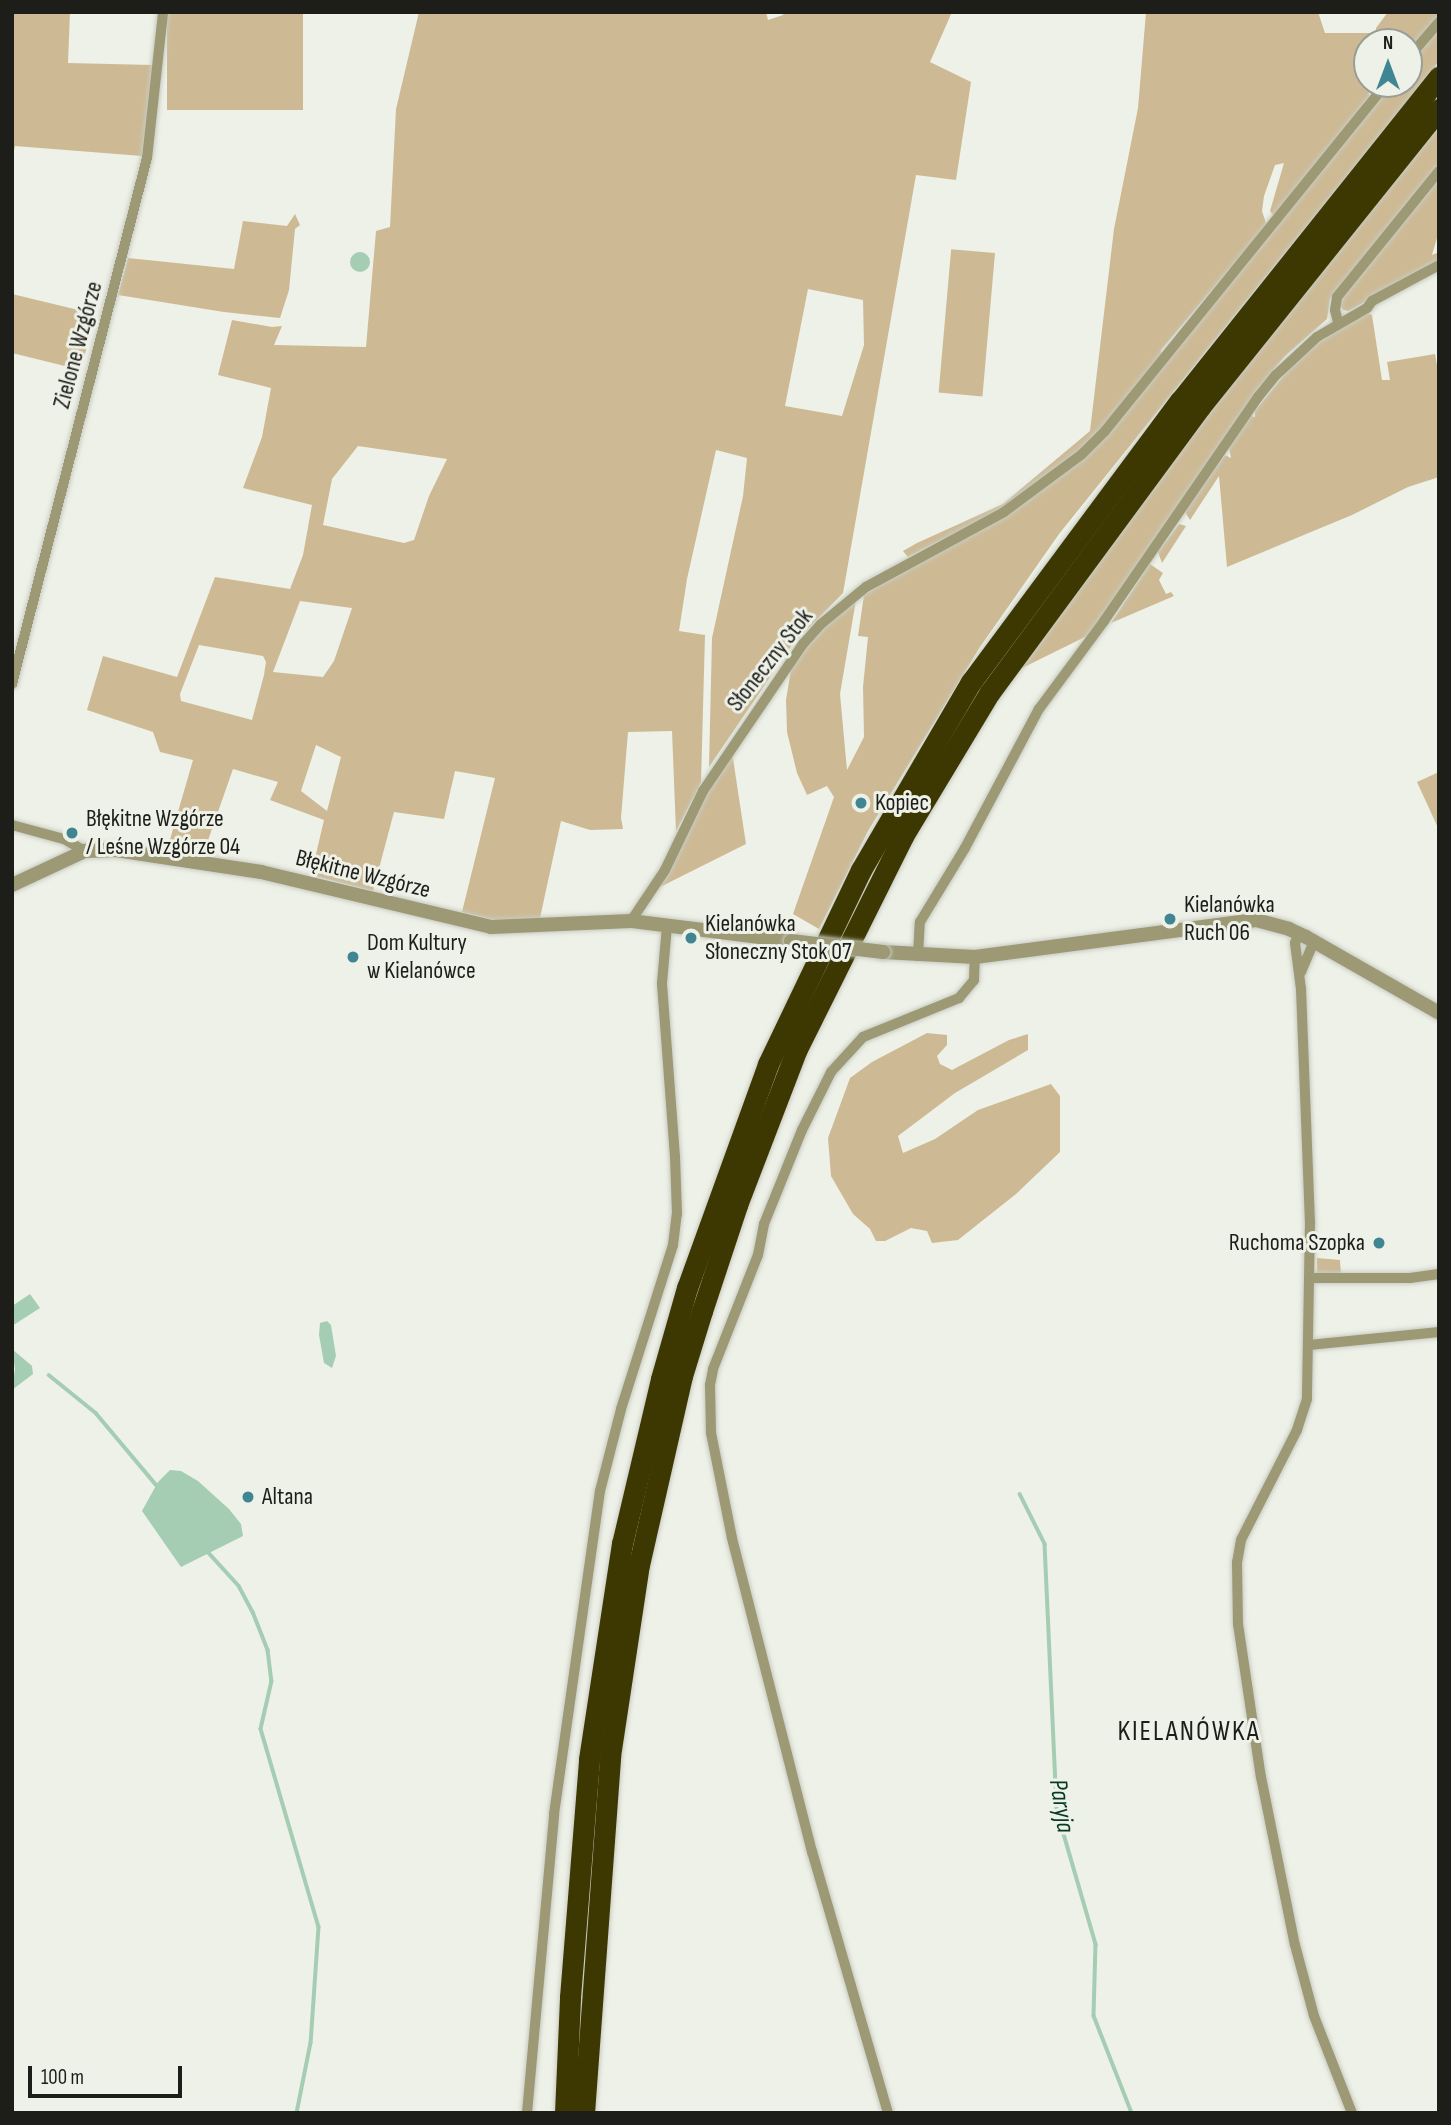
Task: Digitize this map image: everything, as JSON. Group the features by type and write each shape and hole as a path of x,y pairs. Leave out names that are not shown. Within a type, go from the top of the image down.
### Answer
{"highway":[{"path":"565,2113 570,1997 589,1759 622,1544 661,1379 687,1288 768,1064 861,870 971,682 1180,401 1439,77"},
{"path":"584,2113 610,1756 639,1565 670,1424 694,1337 737,1206 797,1049 903,836 990,692 1200,407 1439,109"}],"street":[{"name":"Zielone Wzgórze","path":"12,684 147,158 163,12"},
{"path":"1423,41 1439,22"},
{"name":"Słoneczny Stok","path":"631,921 665,870 688,819 722,760 788,665 821,624 866,587 1004,512 1054,476 1105,431 1375,98"},
{"path":"1338,322 1335,310 1337,297 1439,171"},
{"path":"918,956 920,922 965,848 1039,709 1112,611 1258,397 1297,354 1338,322 1439,265"},
{"path":"12,825 64,839 85,851"},
{"path":"12,885 85,851"},
{"name":"Błękitne Wzgórze","path":"85,851 146,853 249,870 491,927 631,921 918,956 975,957 1237,921 1269,922 1314,942 1439,1013"},
{"path":"527,2113 554,1814 600,1491 621,1409 673,1245 677,1214 662,983 667,926"},
{"path":"1299,934 1295,943 1300,974 1310,1278 1307,1399 1297,1430 1257,1504 1239,1550 1238,1624 1263,1788 1295,1945 1314,2016 1352,2113"},
{"path":"1300,974 1314,942"},
{"path":"888,2113 812,1852 732,1538 711,1433 710,1385 713,1369 758,1255 764,1224 802,1130 831,1072 863,1037 959,998 974,980 975,957"},
{"path":"1310,1278 1410,1278 1439,1274"},
{"path":"1309,1345 1439,1332"}],"shaded area":[{"path":"12,12 70,12 68,63 153,65 142,156 15,146 12,158"},
{"path":"167,12 303,12 303,110 167,110"},
{"path":"419,12 766,12 768,20 783,15 784,12 952,12 930,62 971,82 956,180 916,175 843,593 792,645 709,767 712,638 743,496 747,458 716,450 687,579 679,631 705,635 701,783 676,831 672,731 628,732 621,818 623,829 590,830 561,821 540,918 499,921 462,912 495,778 455,771 444,819 394,812 373,891 311,875 324,820 270,800 278,782 233,769 205,849 169,843 193,760 160,752 153,732 87,710 103,656 177,677 215,577 290,589 303,555 312,505 243,488 262,437 271,388 218,375 232,320 272,327 282,326 274,345 366,347 376,231 390,227 396,109","holes":["808,289 863,300 864,345 842,416 785,406","358,446 447,459 429,496 414,540 404,543 323,525 332,479","300,601 352,608 334,661 323,677 273,672","199,645 263,656 266,662 264,675 252,720 181,701 180,694","316,745 341,757 327,811 301,791"]},
{"path":"1146,12 1318,12 1325,33 1353,33 1353,98 1367,98 1283,206 1273,215 1270,211 1284,163 1275,165 1264,196 1262,211 1266,223 1258,235 1161,350 1161,356 1115,413 1080,449 1007,506 908,557 903,551 917,543 1003,504 1090,431 1114,229 1138,108"},
{"path":"1388,12 1439,12 1423,33 1423,28 1376,28"},
{"path":"1439,27 1439,61 1423,81 1423,46"},
{"path":"1378,98 1409,98 1059,534 980,647 868,831 819,929 793,914 834,797 827,786 807,795 797,773 787,732 786,700 792,663 832,620 856,600 840,694 847,770 864,737 863,687 868,637 858,636 864,595 1076,465"},
{"path":"1439,126 1439,165 1330,299 1327,319 1285,356 1258,388 1089,635 1018,670 1171,461"},
{"path":"1439,179 1439,231 1432,255 1439,252 1439,259 1349,311 1343,310 1340,305 1343,296"},
{"path":"295,214 300,225 295,229 289,290 280,318 118,295 128,258 234,269 243,221 287,226"},
{"path":"951,249 995,253 982,396 939,393"},
{"path":"360,252 367,255 370,262 367,269 360,272 353,269 350,262 353,255"},
{"path":"12,294 95,314 81,370 12,353"},
{"path":"1366,312 1372,315 1382,380 1390,380 1387,362 1435,354 1439,377 1439,477 1408,487 1352,515 1227,567 1219,476 1190,520 1185,512 1225,455 1231,458 1229,448 1285,374 1309,349"},
{"path":"1179,524 1186,526 1162,563 1158,552"},
{"path":"1150,564 1163,573 1159,580 1166,594 1171,592 1174,596 1111,623"},
{"path":"732,752 746,844 660,887 705,797"},
{"path":"1439,772 1439,830 1417,782"},
{"path":"927,1033 947,1035 947,1045 937,1056 940,1064 952,1070 1009,1040 1028,1034 1028,1050 955,1093 898,1136 903,1153 935,1139 978,1110 1051,1084 1060,1096 1060,1152 1016,1194 958,1240 932,1243 927,1231 911,1228 885,1241 876,1241 870,1229 853,1214 831,1176 828,1138 850,1078 872,1062"},
{"path":"1317,1258 1340,1260 1341,1275 1317,1275"},
{"path":"30,1294 40,1308 12,1326 12,1306"},
{"path":"327,1321 331,1325 336,1356 332,1368 324,1363 319,1335 320,1323"},
{"path":"12,1349 32,1366 33,1374 12,1390 15,1369"},
{"path":"170,1470 181,1471 198,1481 229,1509 241,1524 243,1536 181,1567 142,1511 158,1482"}],"waterway":[{"path":"49,1375 96,1413 159,1488"},
{"name":"Paryja","path":"1020,1494 1045,1544 1057,1810 1096,1944 1094,2016 1132,2113"},
{"path":"208,1552 239,1586 268,1650 272,1681 261,1729 319,1927 311,2043 297,2113"}],"place":[{"name":"Kopiec","path":"861,803"},
{"name":"Błękitne Wzgórze / Leśne Wzgórze 04","path":"72,833"},
{"name":"Kielanówka Ruch 06","path":"1170,919"},
{"name":"Kielanówka Słoneczny Stok 07","path":"691,938"},
{"name":"Dom Kultury w Kielanówce","path":"353,957"},
{"name":"Ruchoma Szopka","path":"1379,1243"},
{"name":"Altana","path":"248,1497"}],"district":[{"name":"KIELANÓWKA","path":"1189,1732"}]}
